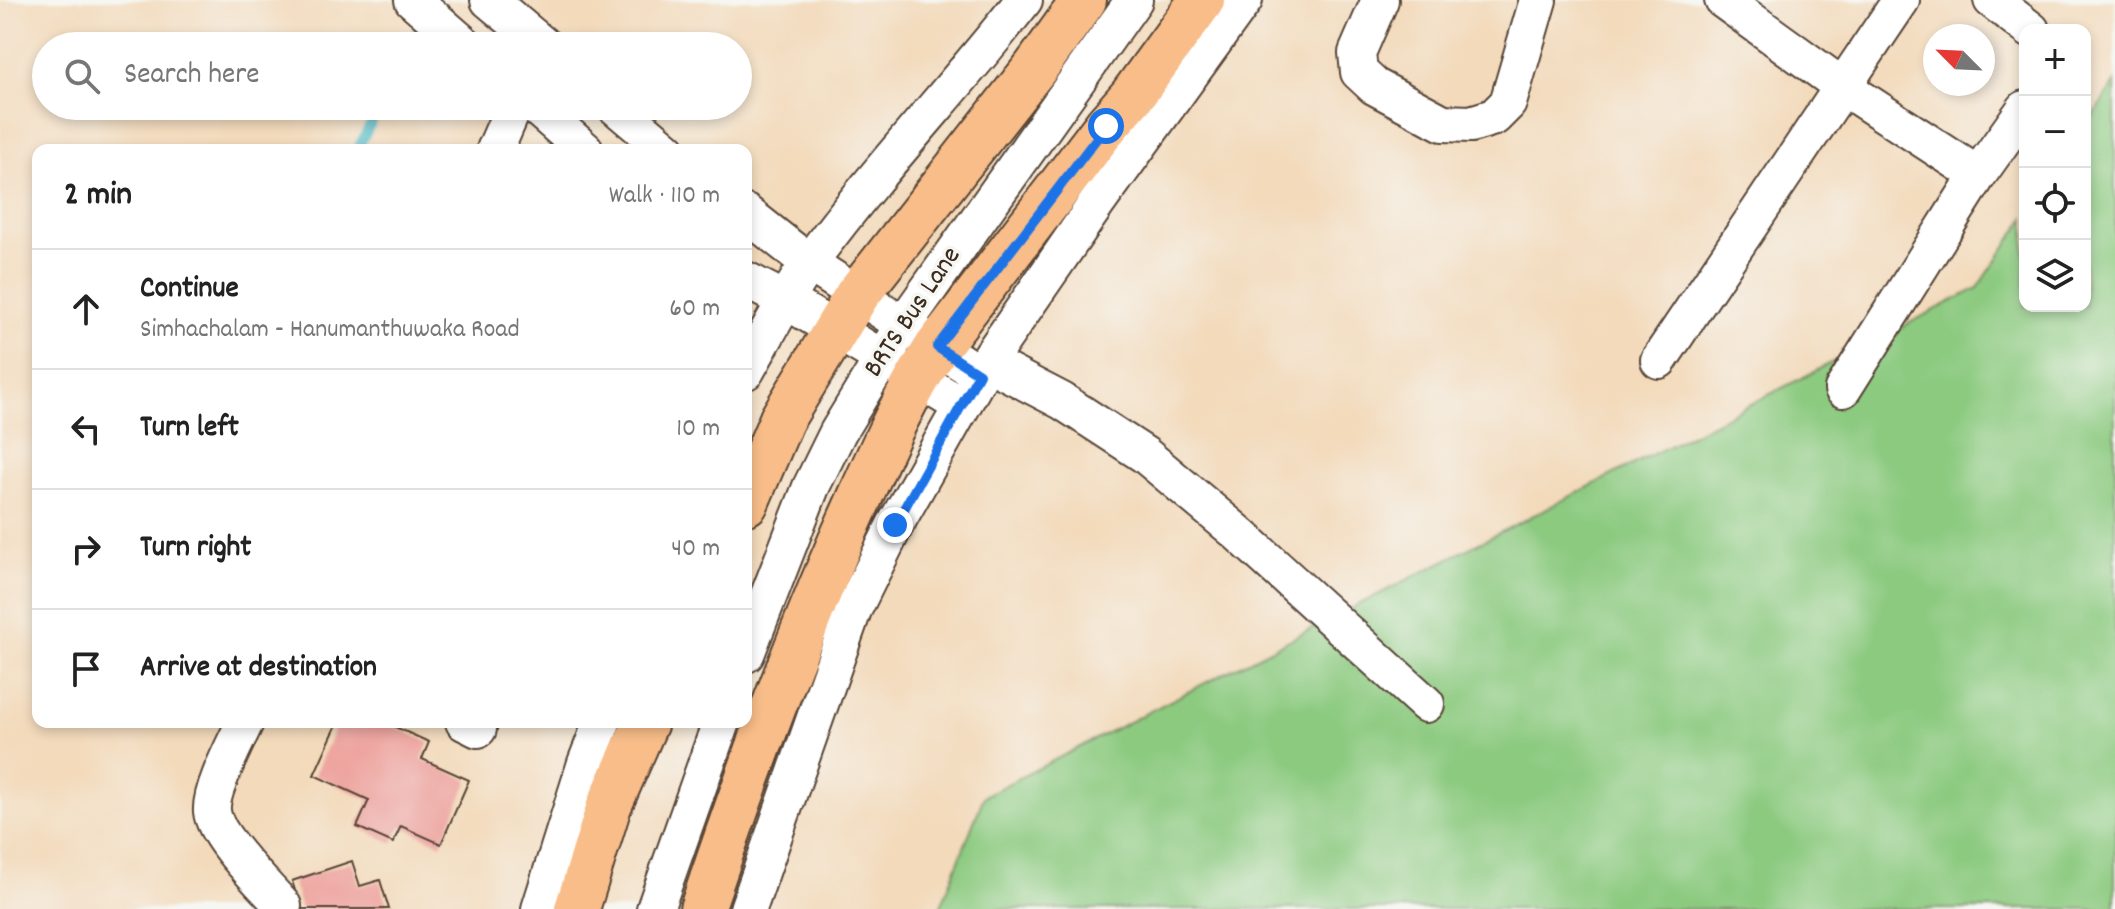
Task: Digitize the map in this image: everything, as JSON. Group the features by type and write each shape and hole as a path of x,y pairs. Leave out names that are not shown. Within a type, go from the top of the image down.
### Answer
{"main road":[{"path":"752,489 782,419 846,313 1084,0"},
{"path":"702,909 739,798 813,602 876,461 910,352 1132,96 1202,0"},
{"path":"577,909 609,806 643,728"}],"street":[{"path":"489,0 527,32"},
{"path":"752,361 809,263 847,212 1024,0"},
{"name":"BRTS Bus Lane","path":"752,639 811,487 838,432 910,352 1134,0"},
{"path":"748,909 853,610 895,525 983,368 1097,203 1244,0"},
{"path":"1380,0 1357,53 1359,72 1374,86 1443,123 1471,124 1494,117 1508,103 1538,0"},
{"path":"1723,0 1843,87 1978,175"},
{"path":"1659,360 1901,0"},
{"path":"423,8 450,32"},
{"path":"1843,389 1978,175 2019,117"},
{"path":"498,144 508,120"},
{"path":"551,120 578,144"},
{"path":"632,120 660,144"},
{"path":"752,218 809,263 846,313"},
{"path":"752,283 787,301 846,313 910,352 962,406"},
{"path":"910,352 983,368 1062,401 1145,455 1238,533 1426,704"},
{"path":"242,728 217,785 212,810 219,832 283,906"},
{"path":"540,909 600,728"},
{"path":"655,909 719,728"}],"green space":[{"path":"2115,82 2115,909 940,909 984,796 1978,288 2019,227 2019,312 2091,312 2091,119"}],"building":[{"path":"335,728 398,728 429,742 422,759 469,780 441,844 401,826 393,843 357,827 369,800 314,775"},
{"path":"352,861 360,886 380,880 389,909 301,909 292,881"}],"waterway":[{"path":"417,32 424,19"},
{"path":"360,144 373,120"}],"route":[{"path":"895,525 979,374 937,347 1106,126"}]}
